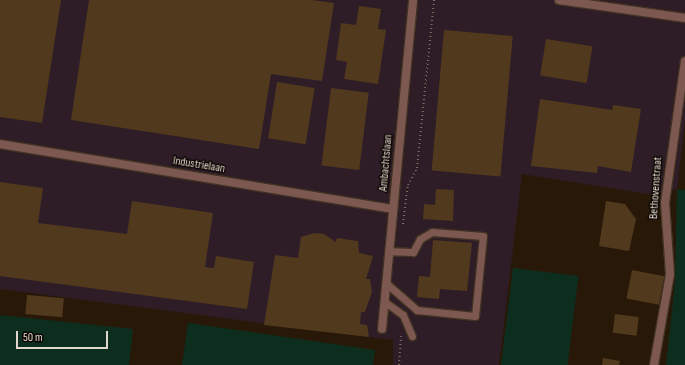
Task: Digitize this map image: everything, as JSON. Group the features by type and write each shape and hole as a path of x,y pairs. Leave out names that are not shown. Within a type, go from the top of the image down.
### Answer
{"street":[{"name":"Ambachtslaan","path":"382,329 413,0"},
{"path":"559,0 685,18"},
{"name":"Bethovenstraat","path":"654,365 670,274 666,203 685,61"},
{"name":"Industrielaan","path":"0,144 393,208"}],"lane":[{"path":"387,284 417,310 475,316 483,236 432,232 420,240 413,252 390,251"},
{"path":"385,302 403,315 412,336"}],"path":[{"path":"403,230 408,184 417,168 434,0"},
{"path":"399,365 400,332"}],"shaded area":[{"path":"0,0 685,0 685,120 677,189 654,195 522,174 499,365 393,365 393,340 0,289"}],"green space":[{"path":"677,189 685,190 685,365 666,365 675,283"},
{"path":"513,268 579,276 568,365 501,365"},
{"path":"0,315 133,329 129,365 0,365"},
{"path":"188,323 375,350 373,365 182,365"}],"building":[{"path":"0,0 61,0 42,123 0,117"},
{"path":"89,0 312,0 334,3 322,81 271,74 259,149 71,120"},
{"path":"359,6 381,9 378,29 386,30 378,84 344,79 347,62 336,60 341,23 356,25"},
{"path":"444,30 513,36 500,176 432,170"},
{"path":"546,39 592,46 587,83 540,76"},
{"path":"277,82 315,88 306,144 268,138"},
{"path":"331,88 369,93 359,170 321,165"},
{"path":"540,99 612,110 613,105 641,109 631,172 598,166 597,173 531,166"},
{"path":"0,182 43,188 38,223 127,234 132,201 213,213 205,267 214,268 216,256 254,262 247,309 0,276"},
{"path":"436,189 454,190 453,221 423,219 424,204 435,205"},
{"path":"606,201 625,204 636,219 629,251 599,246"},
{"path":"314,233 324,234 336,242 337,238 358,241 359,253 373,256 366,279 370,279 372,292 365,312 361,312 360,324 367,325 369,337 264,325 275,255 298,258 301,237"},
{"path":"433,240 472,243 467,291 440,289 439,299 417,297 419,276 430,277"},
{"path":"632,270 664,276 659,305 626,298"},
{"path":"27,295 64,298 62,317 25,314"},
{"path":"615,314 639,317 637,336 613,333"},
{"path":"603,358 620,361 619,365 602,365"}]}
